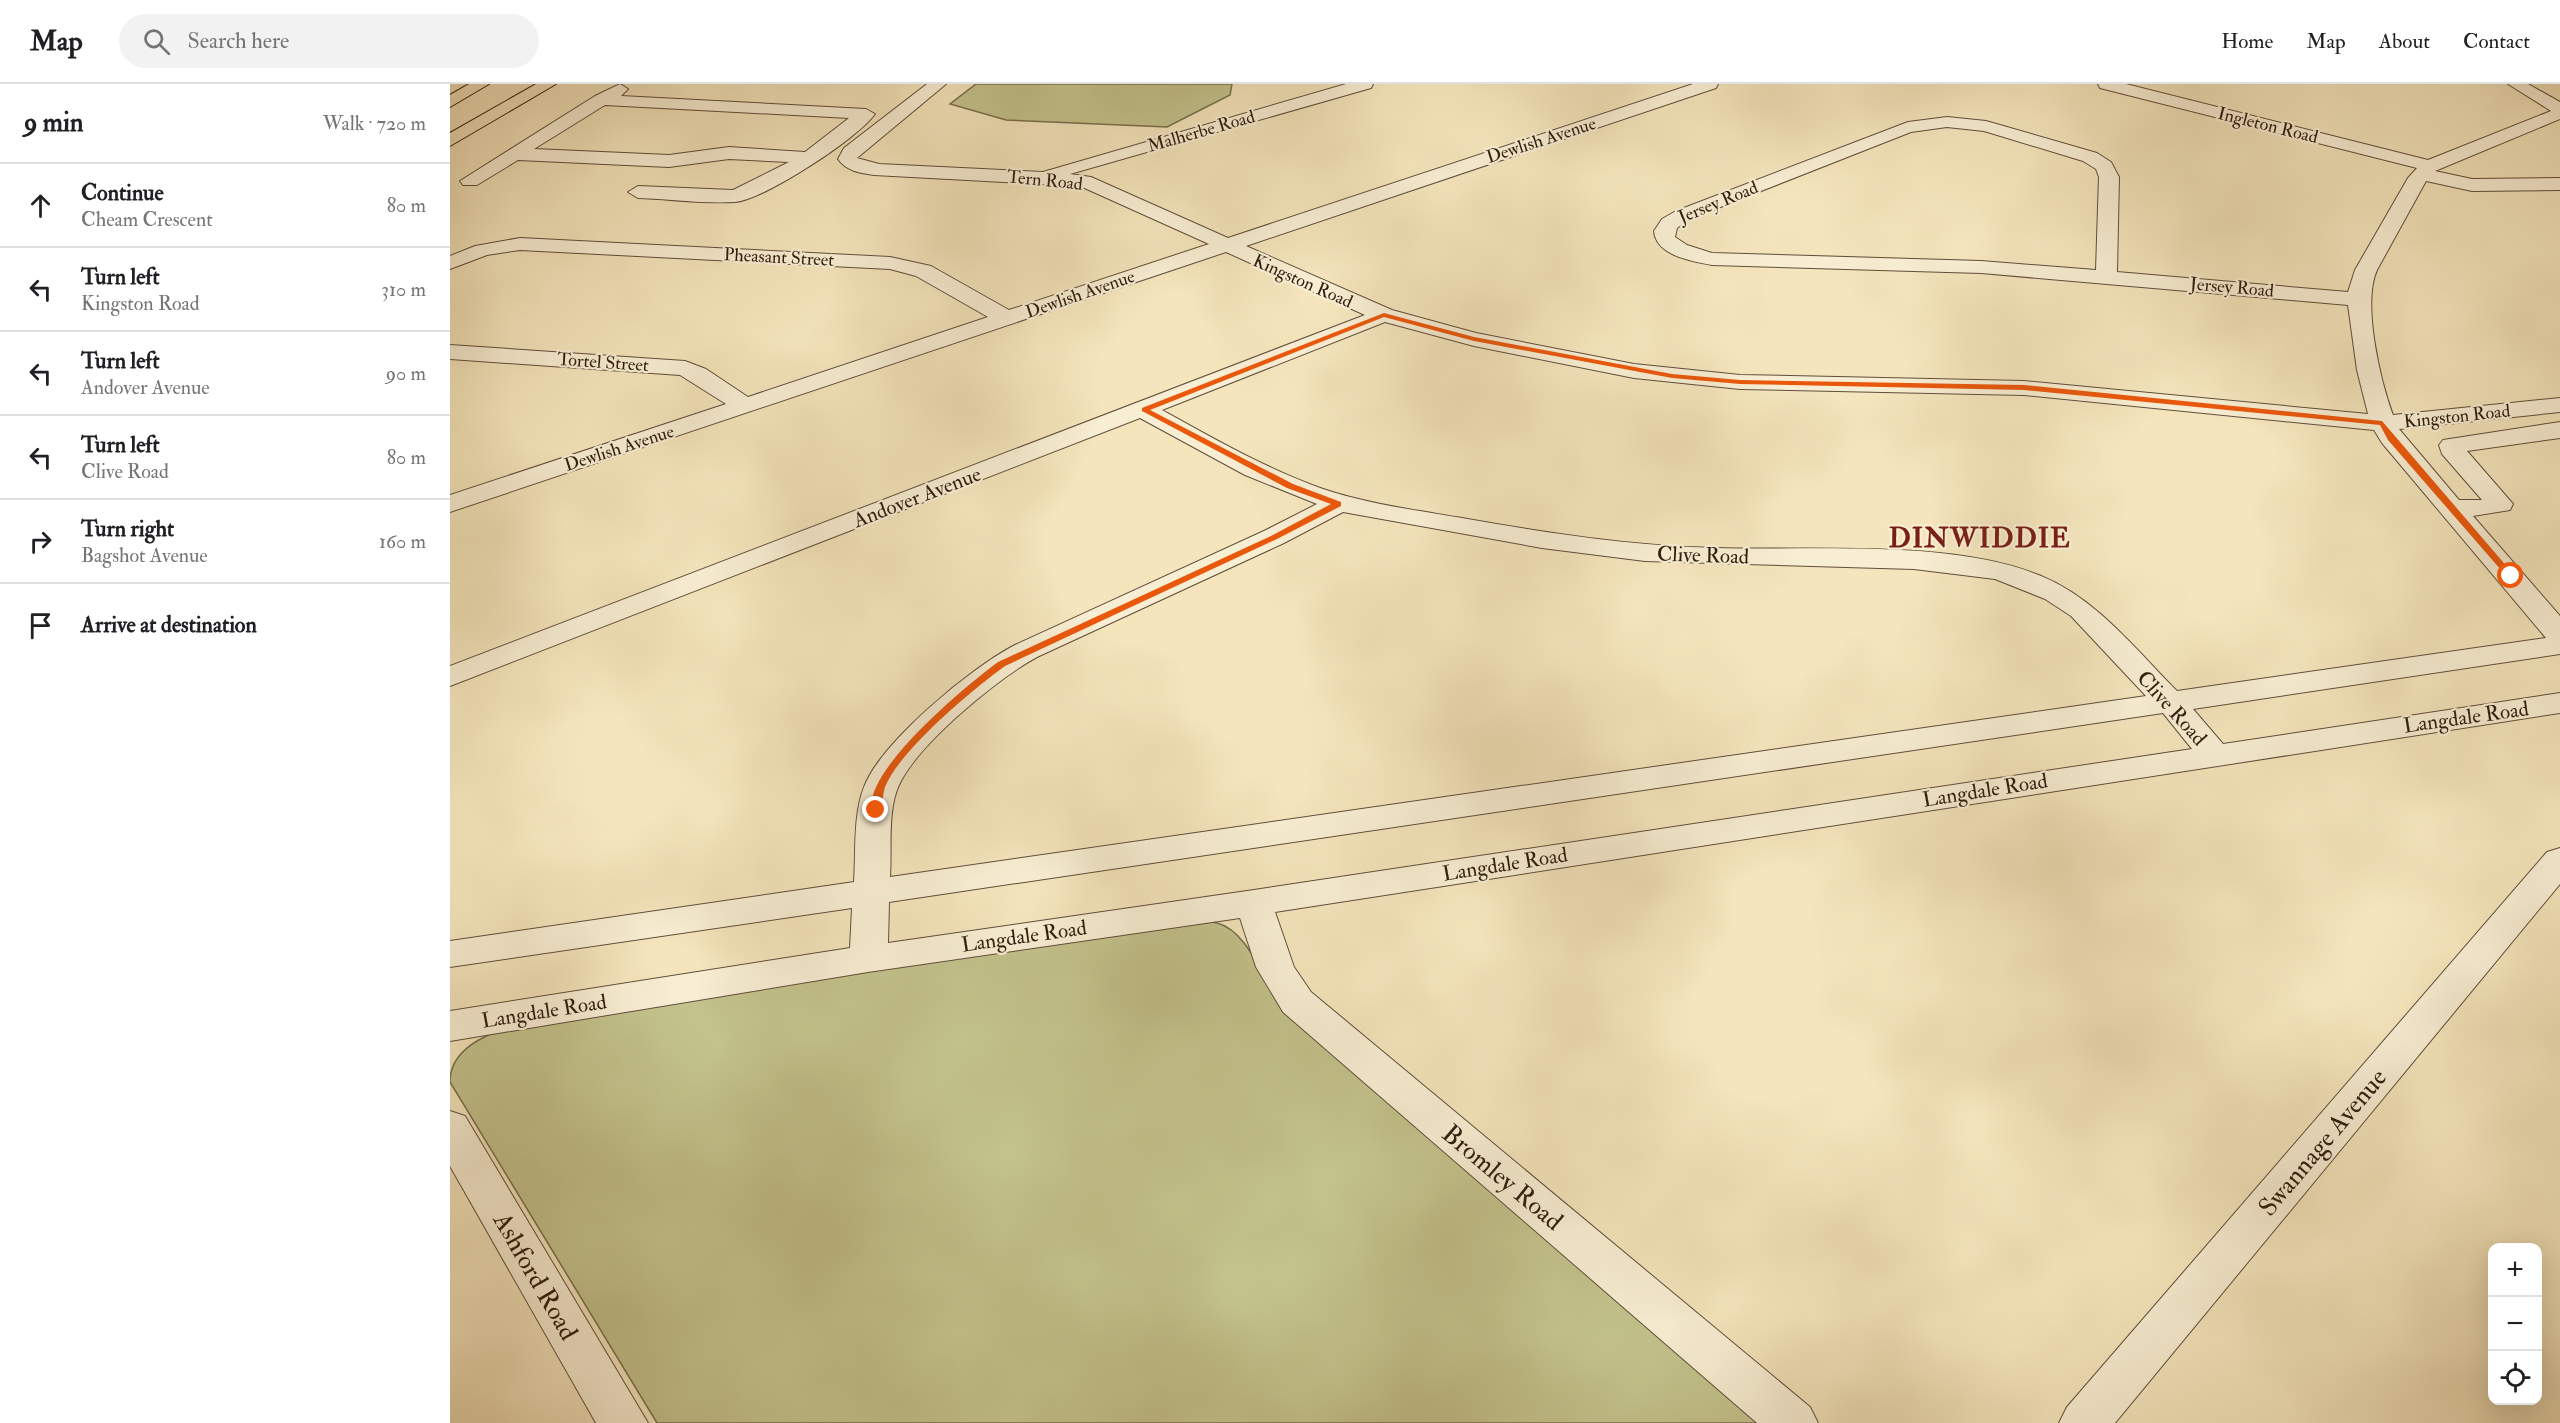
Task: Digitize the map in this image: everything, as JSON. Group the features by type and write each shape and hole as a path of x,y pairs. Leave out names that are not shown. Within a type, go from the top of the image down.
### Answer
{"highway":[{"path":"450,141 548,84"},
{"path":"468,130 559,84"},
{"path":"450,102 488,87"},
{"path":"450,115 488,87"}],"street":[{"path":"601,100 899,115 938,84"},
{"name":"Malherbe Road","path":"1038,177 1365,84"},
{"name":"Dewlish Avenue","path":"450,482 985,307 1344,206 1561,127 1667,84"},
{"name":"Dewlish Avenue","path":"450,504 1008,319 1323,197 1710,84"},
{"name":"Ingleton Road","path":"2106,84 2426,170 2472,185 2560,184"},
{"path":"2516,84 2560,109"},
{"path":"470,181 627,85"},
{"path":"638,192 736,196 778,177 809,158 866,114"},
{"path":"2560,114 2547,117 2426,170 2366,270 2360,283 2358,299 2382,423 2391,438 2560,635"},
{"name":"Tern Road","path":"899,115 851,152 847,159 854,165 894,171 1084,181 1213,241"},
{"name":"Jersey Road","path":"2106,276 2109,177 2104,166 2076,152 1963,122 1932,122 1908,127 1683,215 1666,225 1663,230 1664,237 1674,248 1712,260 1981,267 2358,299"},
{"path":"516,154 669,162 729,153 809,158"},
{"path":"1323,197 1344,206"},
{"name":"Kingston Road","path":"1213,241 1384,315 1474,339 1672,376 1740,382 2024,388 2382,423 2560,405"},
{"name":"Pheasant Street","path":"450,263 492,247 537,244 890,263 923,271 1008,319"},
{"name":"Andover Avenue","path":"450,677 1144,410 1384,315"},
{"name":"Tortel Street","path":"450,352 684,368 699,374 746,406"},
{"name":"Clive Road","path":"1144,410 1290,486 1338,504 1626,551 1953,562 2004,572 2042,586 2081,610 2171,703 2214,754"},
{"path":"2452,508 2495,507 2500,504 2455,454 2452,445 2560,430"},
{"path":"868,959 876,810 881,786 903,753 974,684 1001,664 1026,651 1274,537 1338,504"},
{"path":"450,954 2560,645"},
{"name":"Langdale Road","path":"450,1026 868,959 1254,903 2214,754 2560,703"},
{"name":"Swannage Avenue","path":"2084,1423 2560,860"},
{"name":"Bromley Road","path":"1254,903 1269,956 1280,980 1297,1002 1793,1423"},
{"name":"Ashford Road","path":"450,1128 623,1423"}],"shaded area":[{"path":"976,84 1232,84 1230,95 1167,127 1006,120 950,104"},
{"path":"1198,922 1217,923 1236,934 1251,952 1274,993 1767,1423 657,1423 450,1082 452,1070 463,1052 491,1033 513,1025"}],"district":[{"name":"DINWIDDIE","path":"1980,538"}],"route":[{"path":"876,810 881,786 903,753 974,684 1001,664 1274,537 1338,504 1290,486 1144,410 1384,315 1436,331 1474,339 1635,371 1707,380 2024,388 2382,423 2391,438 2511,576"}]}
